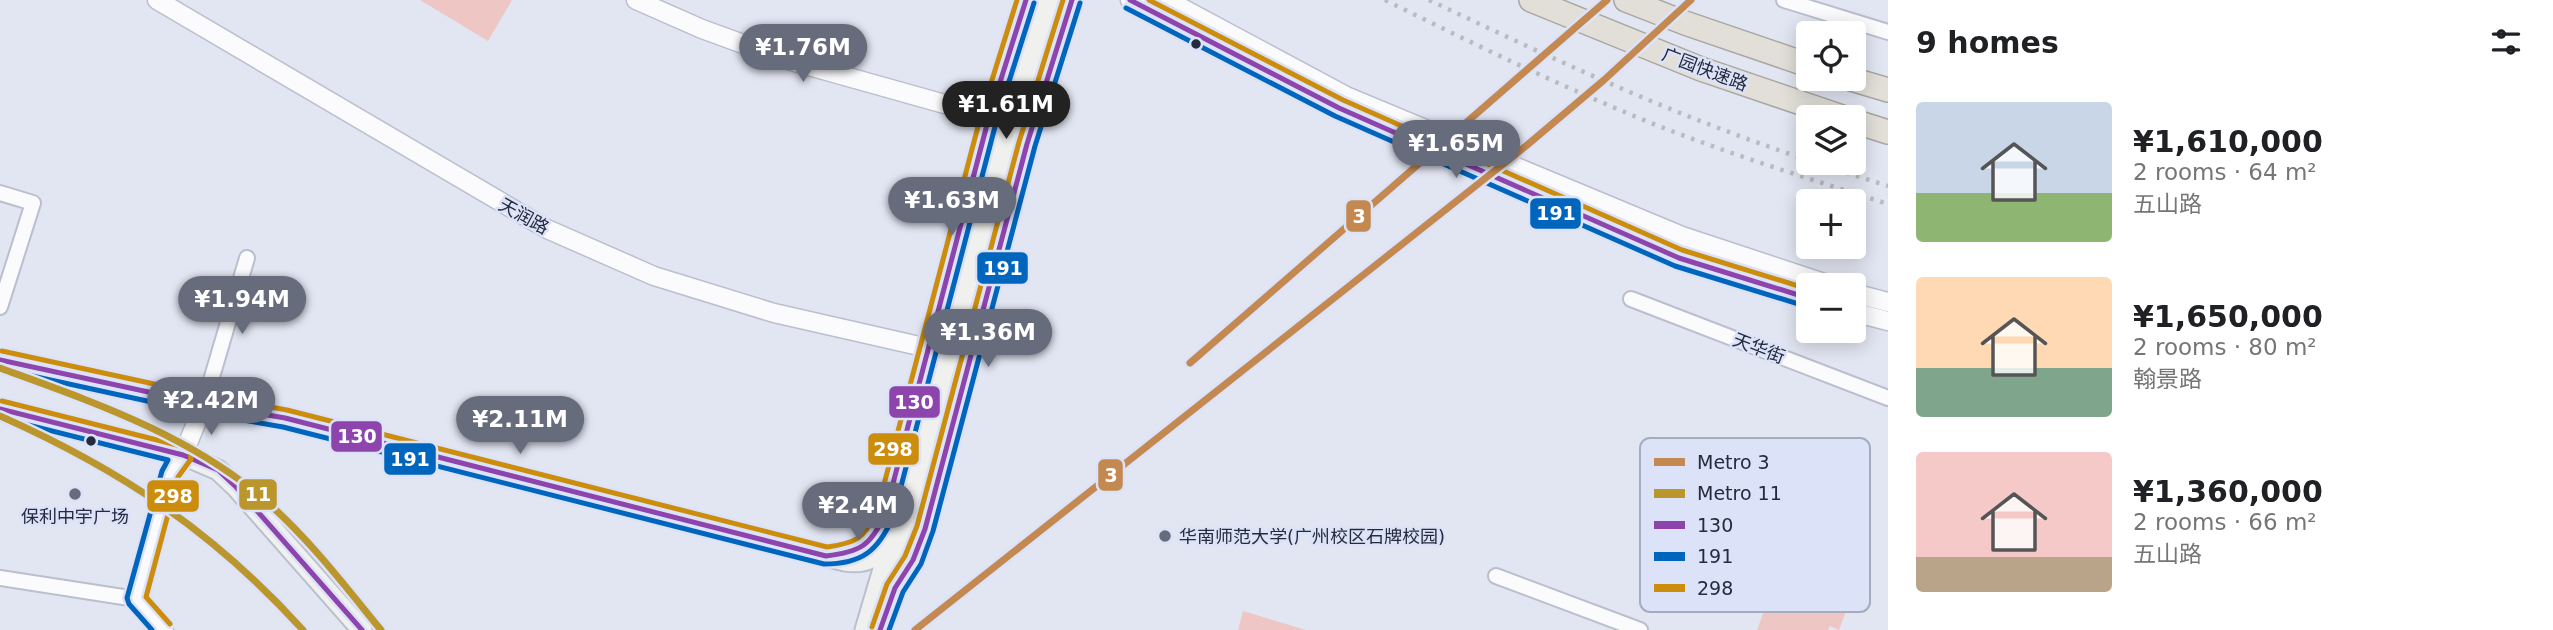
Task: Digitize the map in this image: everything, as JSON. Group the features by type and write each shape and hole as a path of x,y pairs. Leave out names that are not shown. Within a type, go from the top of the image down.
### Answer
{"highway":[{"name":"广园快速路","path":"1531,0 1701,69 1807,105"},
{"path":"1542,0 1574,19"},
{"name":"广园快速路","path":"1626,0 1796,61"},
{"path":"1637,0 1685,23"},
{"path":"1866,83 1888,90"},
{"path":"1866,125 1888,132"}],"main road":[{"path":"880,630 895,588 914,490 1012,90 1041,0"},
{"path":"865,630 892,538 914,490 1056,0"},
{"path":"0,360 204,404 242,408 285,418 858,563 868,560 892,538"},
{"path":"0,409 183,455 218,470 362,630"}],"street":[{"name":"天润路","path":"157,0 547,229 654,276 734,301 774,313 928,348"},
{"path":"636,0 702,29 784,59 1032,127"},
{"path":"826,555 852,553 863,548 872,541 885,514 989,117 1026,0"},
{"path":"895,588 913,560 925,529 1032,127 1072,0"},
{"path":"1130,0 1352,114 1679,258 1796,294"},
{"path":"1167,0 1346,96 1682,236 1796,274"},
{"path":"1784,0 1888,33"},
{"path":"0,193 33,203 0,307"},
{"path":"136,598 170,472 183,455 204,404 247,258"},
{"path":"1866,296 1888,302"},
{"name":"天华街","path":"1630,299 1888,397"},
{"path":"1866,315 1888,321"},
{"path":"1496,576 1640,630"},
{"path":"0,578 136,598 164,630"}],"shaded area":[{"path":"420,0 512,0 488,41"},
{"path":"1243,611 1306,630 1238,630"},
{"path":"1764,612 1846,612 1839,630 1830,626 1828,630 1757,630"}],"railway":[{"path":"1385,0 1553,81 1656,125 1742,157 1888,204"},
{"path":"1429,0 1663,106 1796,156"},
{"path":"1854,175 1888,186"}],"metro line":[{"name":"3","path":"1190,363 1607,0"},
{"name":"3","path":"915,630 1526,146 1604,80 1691,0"},
{"name":"11","path":"0,368 140,423 174,439 238,478 298,532 381,630"},
{"name":"11","path":"0,416 86,458 163,506 235,562 303,630"}],"transit line":[{"name":"298","path":"2,351 287,410 827,547 845,544 863,534 877,511 981,115 1017,0"},
{"name":"130","path":"0,360 204,404 285,418 826,556 848,552 863,546 875,534 885,514 989,117 1026,0"},
{"name":"298","path":"872,627 887,584 905,556 917,526 1019,142 1063,0"},
{"name":"130","path":"880,630 895,588 913,560 925,529 1027,144 1072,0"},
{"name":"130","path":"1130,0 1339,108 1679,258 1796,294"},
{"name":"298","path":"1149,0 1343,100 1682,250 1796,285"},
{"name":"191","path":"0,369 202,413 283,427 824,564 859,558 875,547 893,517 997,119 1034,3"},
{"name":"191","path":"889,630 903,592 921,564 933,531 1035,146 1080,3"},
{"name":"191","path":"1126,8 1335,116 1675,266 1796,303"},
{"name":"298","path":"2,401 190,450 191,459 178,477 146,597 170,624"},
{"name":"130","path":"0,409 183,455 218,470 362,630"},
{"name":"191","path":"0,418 168,460 162,471 127,598 129,604 152,630"}],"place":[{"name":"保利中宇广场","path":"75,494"},
{"name":"华南师范大学(广州校区石牌校园)","path":"1165,536"}]}
